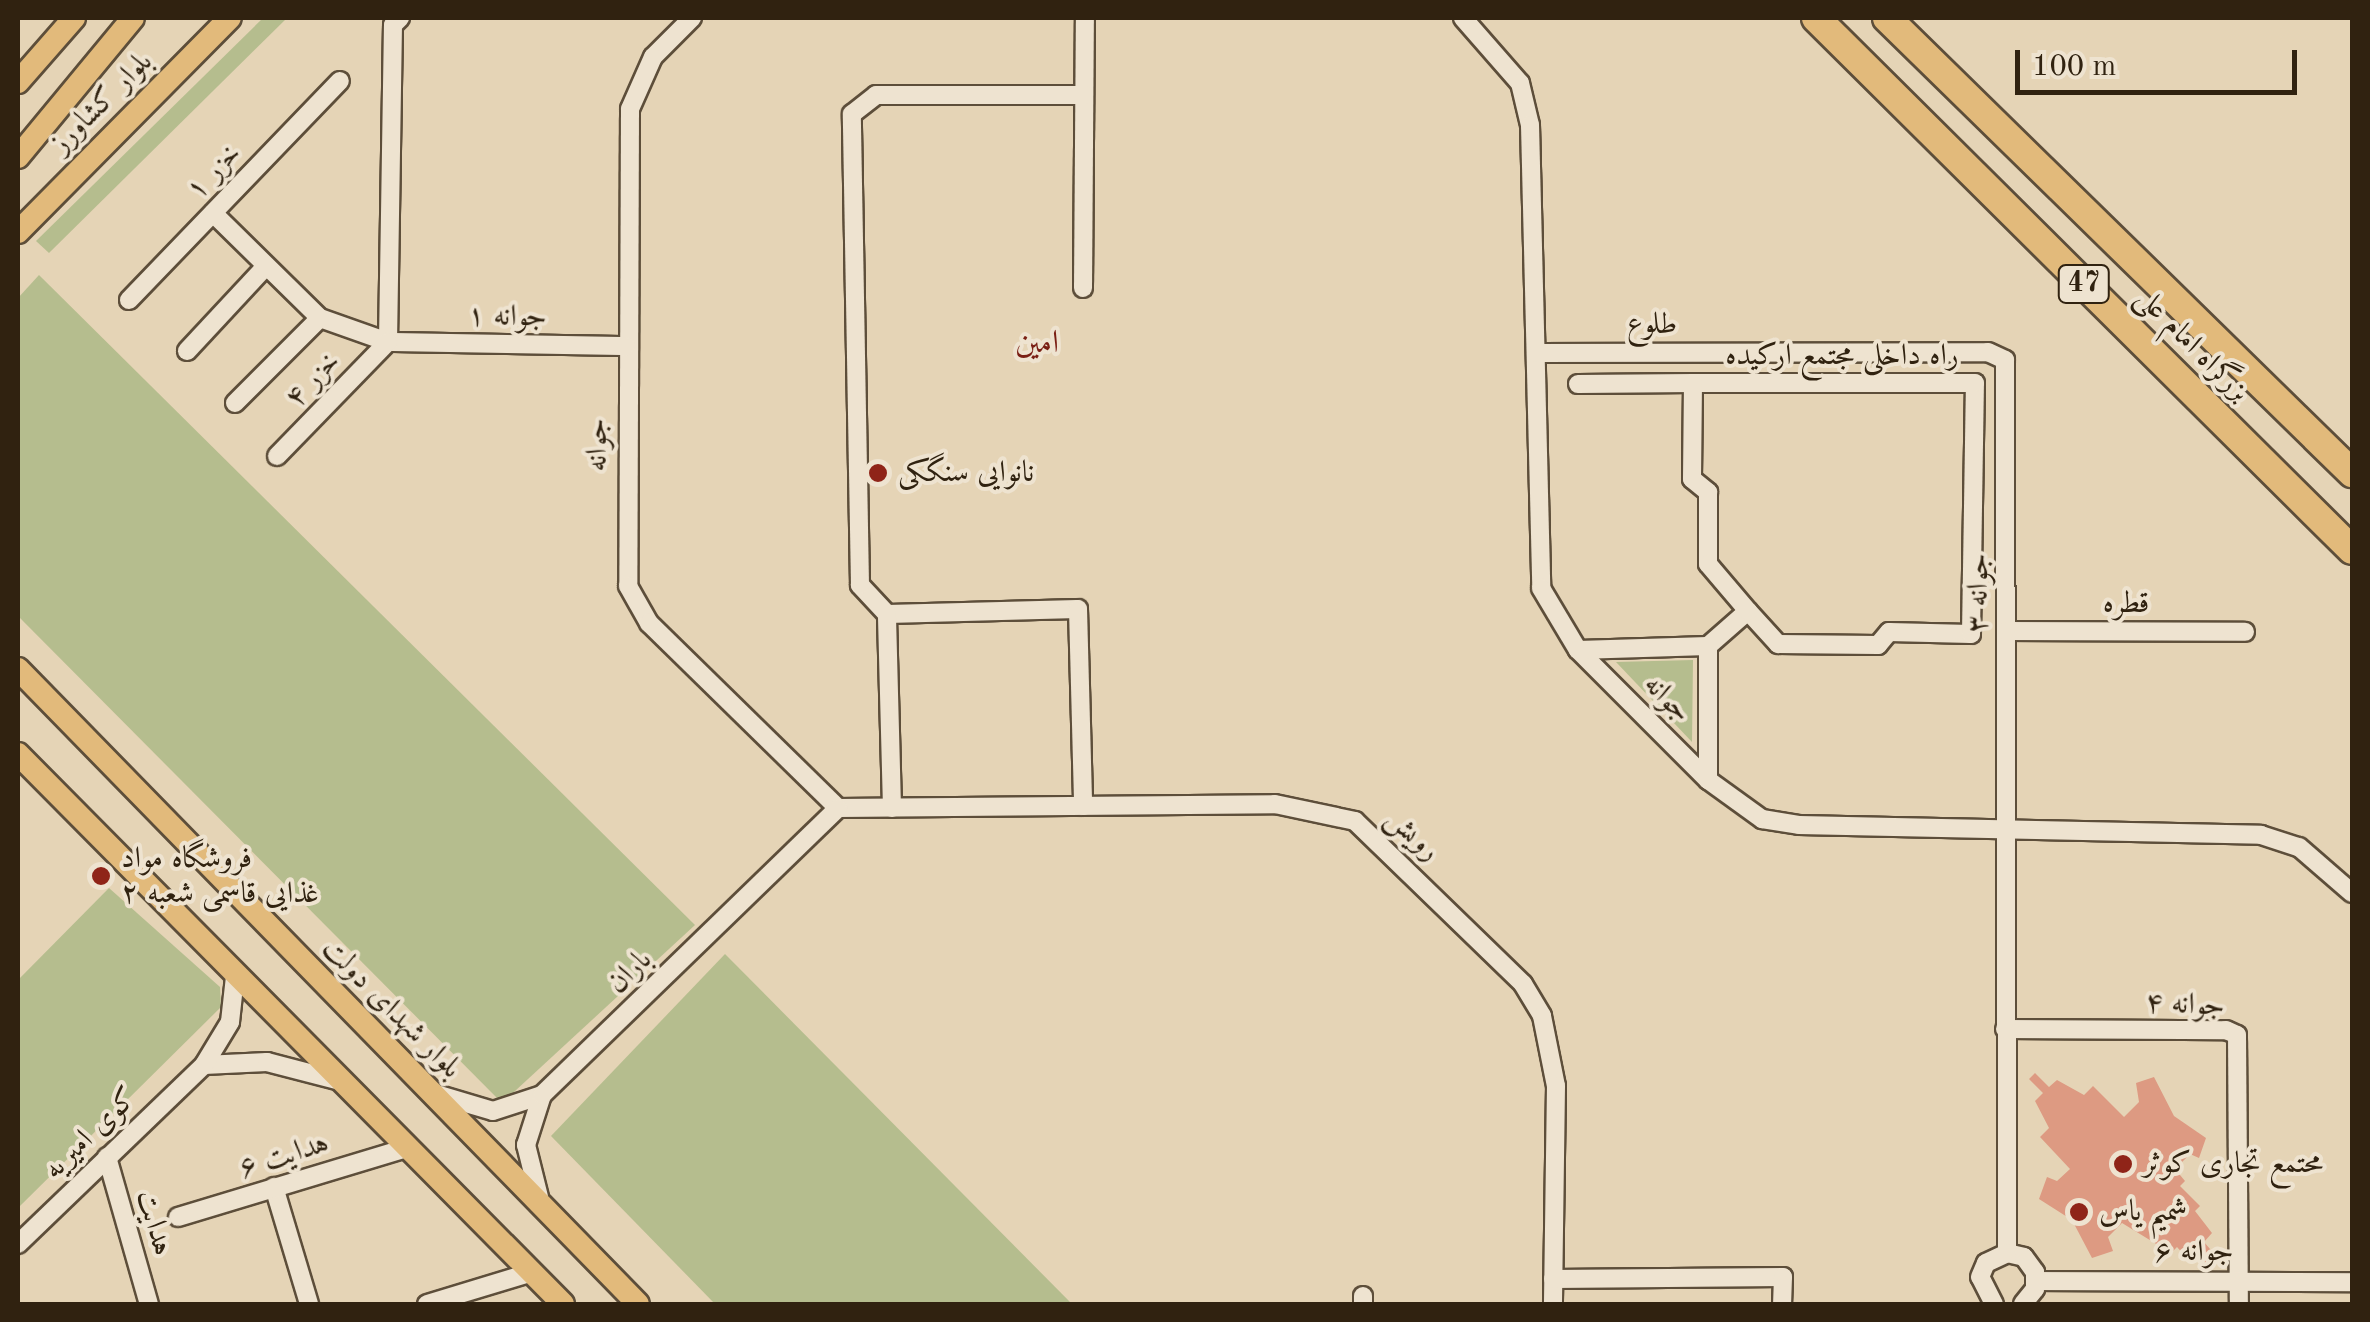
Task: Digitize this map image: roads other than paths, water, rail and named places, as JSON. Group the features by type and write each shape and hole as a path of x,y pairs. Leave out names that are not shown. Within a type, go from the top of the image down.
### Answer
{"highway":[{"name":"بزرگراه امام علی","path":"1816,18 2352,550"},
{"name":"بزرگراه امام علی","path":"1887,18 2352,473"}],"main road":[{"path":"18,82 74,18"},
{"name":"بلوار کشاورز","path":"18,157 133,18"},
{"name":"بلوار کشاورز","path":"18,232 227,18"},
{"name":"بلوار شهدای دولت","path":"18,669 638,1304"},
{"path":"18,754 563,1304"}],"street":[{"path":"388,342 393,25 400,18"},
{"name":"جوانه","path":"692,18 644,71 630,109 625,567 637,607 838,808"},
{"path":"1083,288 1085,18"},
{"name":"جوانه","path":"1463,18 1520,83 1528,113 1541,588 1578,650 1708,780 1762,820 2262,835 2299,847 2352,894"},
{"name":"خزر ۱","path":"129,300 340,81"},
{"path":"892,808 887,614 860,585 852,114 876,95 1084,95"},
{"path":"213,213 320,318 235,403"},
{"path":"187,352 266,266"},
{"name":"جوانه ۱","path":"320,318 388,342 626,346"},
{"name":"خزر ۴","path":"277,456 388,342"},
{"name":"طلوع","path":"1537,354 1988,352 2004,360"},
{"name":"جوانه ۳","path":"2004,360 2004,828"},
{"name":"راه داخلی مجتمع ارکیده","path":"1578,384 1694,384 1975,384 1971,634 1888,632 1878,645 1778,644 1708,564 1708,492 1692,478 1694,384"},
{"path":"887,614 1078,609 1083,806"},
{"path":"1578,650 1708,646 1748,610"},
{"name":"قطره","path":"2006,631 2245,632"},
{"path":"1708,646 1708,780"},
{"name":"رویش","path":"838,808 1276,804 1355,821 1386,844 1523,984 1542,1016 1556,1086 1553,1304"},
{"name":"باران","path":"541,1204 526,1144 542,1095 838,808"},
{"path":"2004,828 2007,1252"},
{"name":"کوی امیریه","path":"18,1244 204,1065 230,1022 235,977"},
{"name":"جوانه ۴","path":"2005,1029 2226,1030 2238,1035 2239,1279"},
{"path":"204,1065 268,1062 310,1068 345,1084"},
{"path":"431,1091 493,1111 542,1095"},
{"name":"هدایت ۶","path":"178,1216 406,1148"},
{"name":"هدایت","path":"106,1156 149,1304"},
{"path":"274,1187 309,1304"},
{"path":"2007,1252 2031,1264 2036,1281 2023,1304"},
{"path":"1994,1304 1980,1278 1986,1263 2007,1252"},
{"path":"427,1304 532,1272"},
{"path":"1553,1279 1782,1278 1782,1304"},
{"path":"2239,1279 2239,1304"},
{"name":"جوانه ۶","path":"2036,1281 2352,1282"}],"place":[{"name":"نانوایی سنگکی","path":"878,473"},
{"name":"فروشگاه مواد غذایی قاسمی شعبه ۲","path":"101,876"},
{"name":"محتمع تجاری کوثر","path":"2123,1164"},
{"name":"شمیم یاس","path":"2079,1212"}],"district":[{"name":"امین","path":"1037,344"}]}
